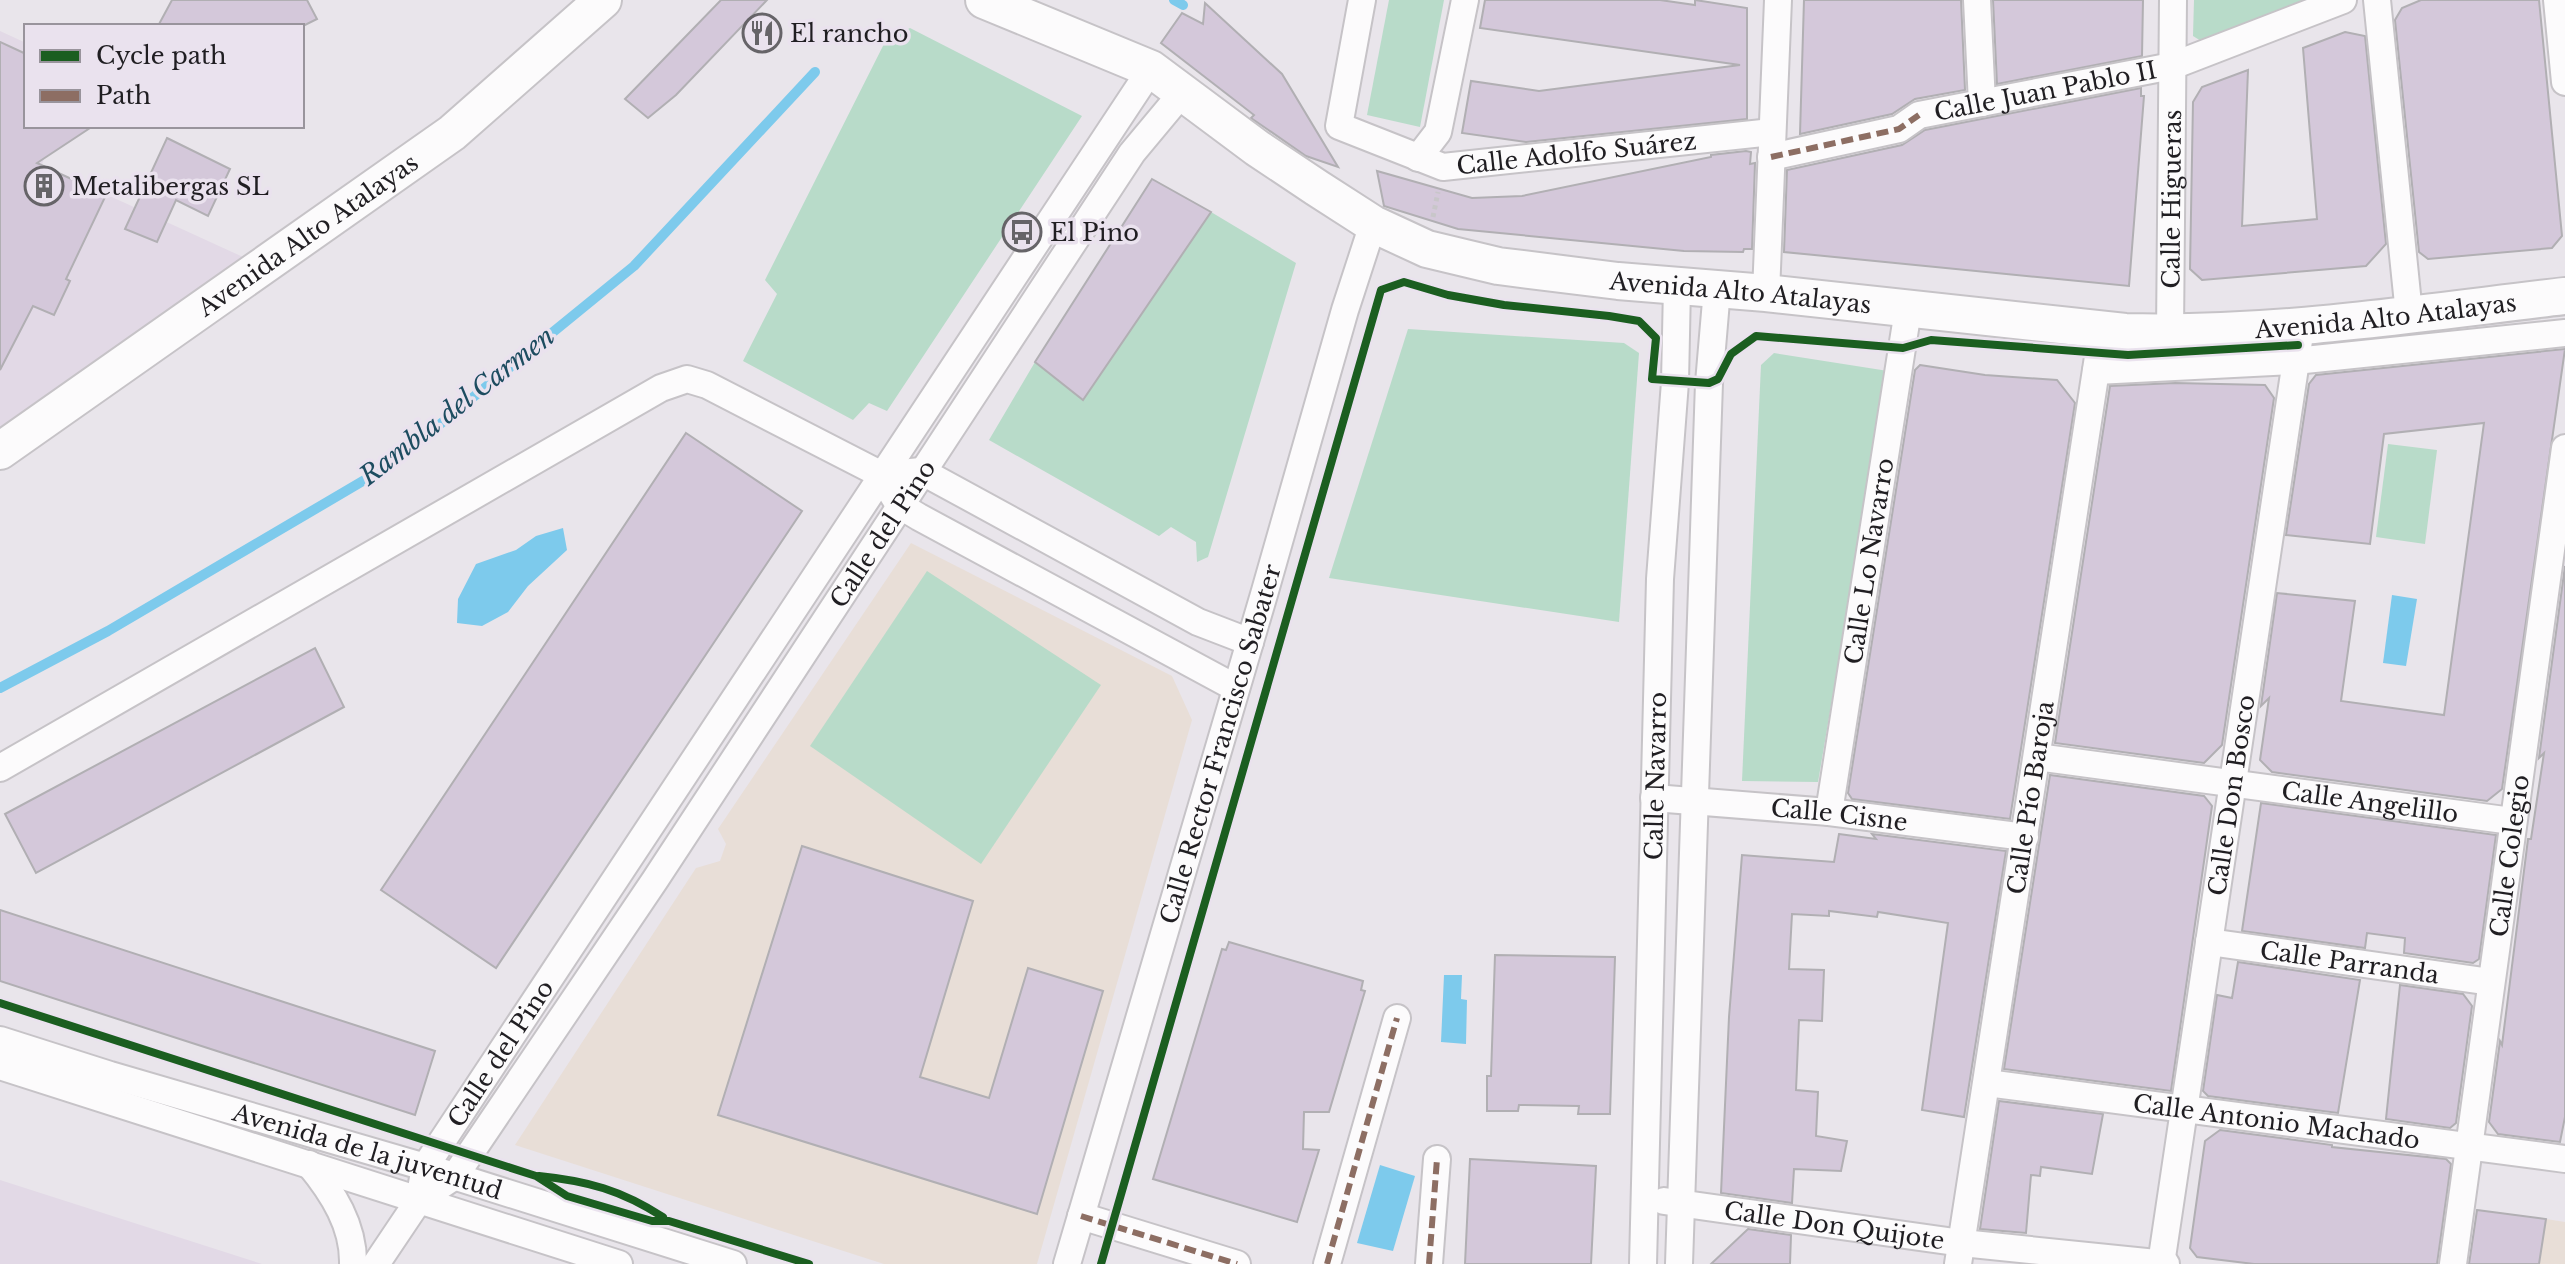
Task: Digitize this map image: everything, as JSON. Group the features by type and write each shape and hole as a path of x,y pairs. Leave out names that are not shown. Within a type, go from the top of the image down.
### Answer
{"main road":[{"name":"Avenida Alto Atalayas","path":"0,451 452,133 603,0"},
{"name":"Avenida Alto Atalayas","path":"984,0 1151,69 1257,148 1373,224 1427,249 1498,266 2102,331 2170,333 2298,344 2409,314 2565,296"}],"street":[{"name":"Calle Adolfo Suárez","path":"1362,0 1339,126 1443,167 1772,144"},
{"path":"1418,158 1438,132 1465,0"},
{"path":"1766,293 1778,0"},
{"path":"1977,0 1982,103"},
{"name":"Calle Higueras","path":"2170,333 2173,0"},
{"path":"2172,66 2343,0"},
{"path":"2377,0 2409,314"},
{"path":"2557,0 2565,82"},
{"name":"Calle Juan Pablo II","path":"1772,144 1899,129 1919,115 2172,66"},
{"name":"Calle del Pino","path":"419,1200 425,1167 1151,69"},
{"name":"Calle del Pino","path":"419,1200 455,1176 655,880 1132,153 1182,93"},
{"name":"Calle Rector Francisco Sabater","path":"1067,1264 1345,310 1373,224"},
{"name":"Calle Navarro","path":"1643,1264 1660,579 1675,382 1677,287"},
{"name":"Calle Navarro","path":"1679,1264 1709,383 1717,289"},
{"name":"Calle Lo Navarro","path":"1829,812 1908,310"},
{"name":"Calle Pío Baroja","path":"1960,1253 2102,331"},
{"path":"2096,371 2298,344 2565,333"},
{"name":"Calle Don Bosco","path":"2163,1264 2298,344"},
{"path":"0,768 661,388 687,379 707,385 882,475 921,471 1198,622 1250,642"},
{"name":"Calle Colegio","path":"2453,1264 2565,448"},
{"path":"882,475 899,505 1236,688"},
{"name":"Calle Angelillo","path":"2037,757 2512,821"},
{"name":"Calle Cisne","path":"1654,798 1829,812 2025,837"},
{"name":"Calle Parranda","path":"2209,942 2491,982"},
{"path":"1327,1264 1397,1018"},
{"name":"Avenida de la juventud","path":"0,1040 455,1176 733,1264"},
{"name":"Avenida de la juventud","path":"0,1066 619,1264"},
{"path":"110,1075 272,1136 410,1179 419,1200"},
{"name":"Calle Antonio Machado","path":"1987,1083 2565,1159"},
{"path":"1429,1264 1437,1159"},
{"path":"309,1164 326,1184 340,1209 348,1230 353,1264"},
{"path":"376,1264 419,1200 452,1192 523,1215 668,1243"},
{"name":"Calle Don Quijote","path":"1645,1198 1960,1253 2163,1264"},
{"path":"1081,1216 1237,1264"}],"path":[{"path":"1427,249 1443,167"}],"shaded area":[{"path":"0,31 24,42 24,128 90,128 44,158 42,165 243,257 139,335 0,431"},
{"path":"911,543 1172,676 1192,720 1037,1264 884,1264 515,1145 696,868 720,861 726,844 718,829"},
{"path":"0,1180 262,1264 0,1264"},
{"path":"2546,1219 2565,1222 2565,1264 2539,1264"}],"green space":[{"path":"1389,0 1444,0 1420,127 1367,115"},
{"path":"2194,0 2309,0 2201,41 2193,36"},
{"path":"910,28 1082,116 887,411 869,403 853,420 743,361 777,294 765,280 886,40"},
{"path":"1211,212 1296,263 1208,557 1197,562 1196,542 1171,527 1159,536 989,440 1035,362 1082,399"},
{"path":"1408,329 1624,343 1639,353 1619,622 1329,578"},
{"path":"1774,353 1888,371 1818,782 1742,781 1761,365"},
{"path":"2388,444 2437,450 2425,544 2376,537"},
{"path":"927,571 1101,685 981,864 810,746"}],"water":[{"path":"563,528 567,550 528,586 508,612 482,626 457,623 458,599 476,564 516,550 536,536"},
{"path":"2392,595 2417,599 2406,666 2383,663"},
{"path":"1444,975 1462,975 1461,999 1467,1000 1466,1044 1441,1042"},
{"path":"1380,1165 1415,1176 1393,1251 1357,1243"}],"building":[{"path":"172,0 307,0 317,19 304,26 159,24"},
{"path":"721,0 767,0 676,95 648,118 625,99"},
{"path":"1485,0 1660,0 1695,5 1695,0 1747,8 1747,119 1526,142 1462,133 1471,81 1539,91 1740,65 1480,28"},
{"path":"1804,0 1961,0 1965,90 1915,99 1892,114 1800,134"},
{"path":"1993,0 2143,0 2142,56 1997,84"},
{"path":"2421,0 2539,0 2562,236 2552,248 2428,259 2419,252 2395,20 2402,8"},
{"path":"1205,3 1282,74 1338,167 1306,156 1251,118 1254,115 1161,43 1182,13 1203,24"},
{"path":"2345,32 2365,36 2386,244 2366,266 2202,280 2190,269 2193,102 2202,87 2248,70 2242,226 2317,219 2303,48"},
{"name":"Metalibergas SL","path":"0,42 24,53 24,128 90,128 37,163 106,195 66,279 70,281 54,315 33,306 0,370"},
{"path":"2141,88 2141,96 2144,96 2129,286 1784,252 1787,170 1902,145 1925,130"},
{"path":"167,138 230,169 208,216 176,200 157,242 125,229"},
{"path":"1751,152 1750,164 1755,163 1752,249 1744,249 1743,252 1684,251 1458,229 1384,206 1377,171 1472,198 1522,196 1711,155"},
{"path":"1152,179 1211,212 1083,400 1035,362"},
{"path":"2565,349 2502,789 2487,801 2272,772 2260,760 2269,698 2261,706 2277,593 2355,601 2341,701 2444,715 2484,423 2384,434 2370,544 2286,535 2309,384 2316,375"},
{"path":"1920,365 1985,375 2057,380 2075,403 2010,819 1852,799 1848,793 1915,370"},
{"path":"2175,383 2265,385 2274,398 2222,745 2204,763 2055,743 2110,386"},
{"path":"686,433 802,511 496,968 381,890"},
{"path":"2565,566 2565,1117 2560,1142 2498,1134 2489,1122 2528,839 2531,839 2544,753 2539,758"},
{"path":"315,648 344,707 36,873 5,814"},
{"path":"2050,775 2204,796 2212,806 2171,1091 2004,1069"},
{"path":"2261,803 2496,835 2479,959 2473,963 2404,953 2405,938 2367,933 2365,948 2242,931"},
{"path":"1839,834 1876,839 1872,834 2006,851 1964,1117 1922,1110 1948,923 1878,912 1877,917 1829,911 1829,916 1792,914 1789,969 1824,970 1822,1021 1799,1020 1796,1090 1818,1092 1816,1136 1847,1141 1841,1171 1794,1169 1792,1203 1721,1193 1729,1017 1742,855 1834,862"},
{"path":"802,846 973,901 920,1077 989,1098 1028,968 1103,991 1037,1214 718,1115"},
{"path":"0,910 435,1051 415,1115 0,981"},
{"path":"1229,942 1363,981 1361,990 1365,991 1329,1112 1304,1112 1303,1149 1319,1150 1297,1222 1153,1179 1222,949 1226,950"},
{"path":"1495,955 1615,957 1610,1114 1578,1114 1579,1106 1519,1105 1518,1111 1487,1111"},
{"path":"2238,962 2360,980 2338,1113 2208,1096 2203,1091 2217,995 2232,998"},
{"path":"2400,985 2463,994 2472,1006 2456,1123 2450,1128 2386,1119"},
{"path":"1999,1101 2103,1114 2092,1174 2041,1167 2040,1176 2031,1175 2026,1233 1980,1229"},
{"path":"2220,1130 2332,1147 2446,1159 2451,1164 2437,1264 2254,1264 2197,1257 2190,1248 2205,1141"},
{"path":"1470,1159 1596,1166 1591,1264 1465,1264"},
{"path":"2477,1210 2546,1219 2539,1264 2469,1264"},
{"path":"1748,1229 1791,1235 1790,1264 1711,1264"}],"waterway":[{"path":"1174,0 1183,5"},
{"name":"Rambla del Carmen","path":"0,688 108,631 390,465 634,266 815,72"}],"marked path":[{"path":"1771,157 1899,129 1919,115"},
{"path":"1327,1264 1397,1018"},
{"path":"1429,1264 1437,1159"},
{"path":"1081,1216 1237,1264"}],"cycle path":[{"path":"1101,1264 1381,290 1404,282 1448,295 1504,305 1639,321 1656,338 1652,379 1709,383 1718,379 1731,354 1756,336 1903,348 1931,340 2128,355 2298,345"},
{"path":"0,1003 536,1176 567,1196 652,1221 669,1221 809,1264"},
{"path":"539,1176 604,1188 663,1217"}],"place":[{"name":"El rancho","path":"762,33"},
{"name":"Metalibergas SL","path":"44,186"},
{"name":"El Pino","path":"1022,232"}]}
